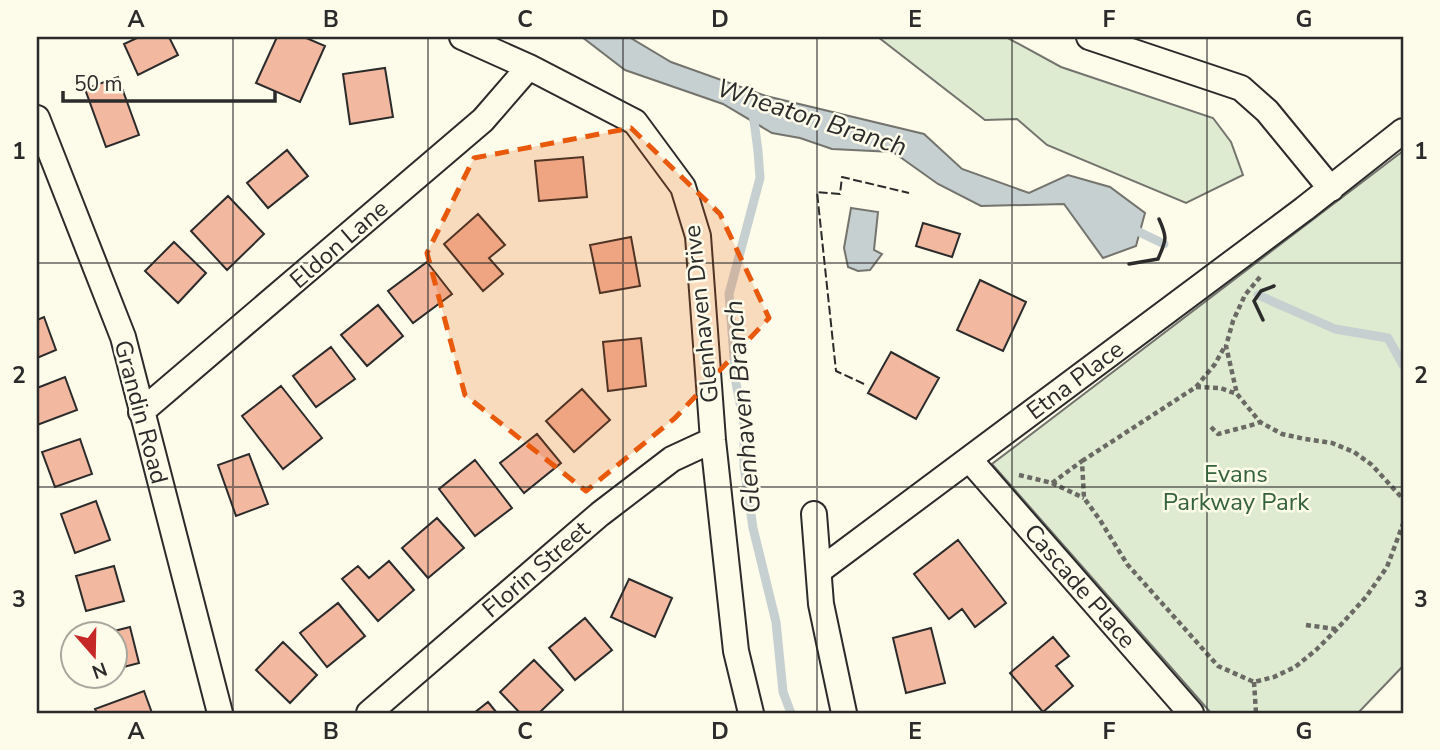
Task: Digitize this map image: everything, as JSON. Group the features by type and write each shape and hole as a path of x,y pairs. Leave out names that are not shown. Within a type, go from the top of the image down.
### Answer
{"street":[{"name":"Glenhaven Drive","path":"462,37 635,122 683,187 698,236 713,440 736,650 751,713"},
{"path":"1089,37 1241,88 1267,111 1331,189"},
{"name":"Eldon Lane","path":"141,412 483,120 529,68"},
{"name":"Grandin Road","path":"37,118 123,337 220,713"},
{"name":"Etna Place","path":"819,571 1331,189 1403,131"},
{"name":"Florin Street","path":"369,713 600,514 672,459 713,440"},
{"name":"Cascade Place","path":"969,459 1191,713"},
{"path":"814,514 821,604 844,713"}],"path":[{"path":"1052,483 1196,387 1226,345 1245,295 1258,279 1269,271"},
{"path":"1226,345 1237,394 1260,422 1282,434 1332,443 1354,453 1372,465 1403,499"},
{"path":"1196,387 1220,388 1237,394"},
{"path":"1211,427 1218,434 1260,422"},
{"path":"1082,461 1084,498"},
{"path":"1018,475 1052,483 1084,498 1127,564 1208,657 1218,666 1254,682 1274,677 1295,667 1337,629 1366,597 1387,567 1403,524"},
{"path":"1306,625 1337,629"},
{"path":"1254,682 1256,713"}],"highlighted area":[{"path":"631,128 720,214 769,318 675,418 586,491 465,395 427,253 474,158"}],"green space":[{"path":"878,37 1006,37 1061,67 1213,118 1231,142 1243,175 1186,203 1047,145 1017,119 985,120"},
{"name":"Evans Parkway Park","path":"1403,151 1403,666 1358,713 1211,713 992,464"}],"water":[{"path":"582,37 629,37 671,62 766,96 924,134 962,169 1029,193 1068,175 1110,187 1145,213 1136,246 1103,258 1064,204 981,206 938,184 893,152 832,149 800,138 772,133 723,104 625,70"},
{"path":"851,208 878,212 874,250 882,254 870,270 858,271 848,267 844,248"}],"building":[{"path":"139,37 169,37 178,55 138,75 124,44"},
{"path":"277,37 304,37 325,46 300,102 256,83"},
{"path":"385,68 393,117 350,124 343,74"},
{"path":"118,77 139,135 106,147 85,89"},
{"path":"287,150 308,176 268,208 247,183"},
{"path":"583,157 587,197 539,201 535,161"},
{"path":"228,196 264,234 227,270 191,231"},
{"path":"478,214 505,245 489,258 503,274 483,291 444,244"},
{"path":"923,223 960,234 952,257 916,246"},
{"path":"631,237 640,286 600,293 590,245"},
{"path":"174,242 206,273 178,303 145,271"},
{"path":"427,262 452,294 413,323 388,291"},
{"path":"980,280 1026,302 1003,351 957,330"},
{"path":"378,305 403,336 367,366 341,335"},
{"path":"44,317 56,350 37,358 37,320"},
{"path":"641,338 646,386 608,391 603,342"},
{"path":"331,347 355,379 316,407 293,376"},
{"path":"891,352 939,378 916,419 868,393"},
{"path":"65,377 77,410 37,425 37,388"},
{"path":"281,386 322,438 283,469 242,416"},
{"path":"582,389 610,420 574,452 546,421"},
{"path":"537,434 561,463 524,493 500,463"},
{"path":"80,439 92,474 55,487 42,452"},
{"path":"249,454 268,504 236,516 218,465"},
{"path":"475,460 512,508 475,536 439,489"},
{"path":"96,501 110,540 75,553 61,514"},
{"path":"437,518 464,548 428,578 402,548"},
{"path":"958,540 1006,603 975,627 962,609 949,619 914,574"},
{"path":"389,561 414,590 378,621 342,579 358,566 369,578"},
{"path":"114,566 124,601 86,611 76,576"},
{"path":"629,579 672,598 655,637 611,617"},
{"path":"338,603 365,636 327,667 300,633"},
{"path":"585,618 612,650 575,680 549,648"},
{"path":"130,627 139,663 130,665"},
{"path":"931,628 945,683 906,693 893,638"},
{"path":"1053,637 1069,656 1056,666 1073,686 1043,712 1010,673"},
{"path":"283,642 317,675 290,703 256,670"},
{"path":"534,660 563,690 539,713 520,713 500,692"},
{"path":"144,691 152,713 97,713 95,709"},
{"path":"488,702 497,713 474,713"}],"waterway":[{"name":"Glenhaven Branch","path":"753,113 760,178 729,294 736,383 744,424 744,466 753,528 776,622 783,692 791,713"},
{"name":"Wheaton Branch","path":"1131,228 1164,244"},
{"name":"Wheaton Branch","path":"1258,295 1335,329 1388,338 1403,365"}],"fence":[{"path":"864,384 836,371 817,192 840,194 842,177 909,193"}],"wall":[{"path":"1129,264 1158,259 1165,239 1159,219"},
{"path":"1263,320 1254,301 1261,291 1274,286"}]}
